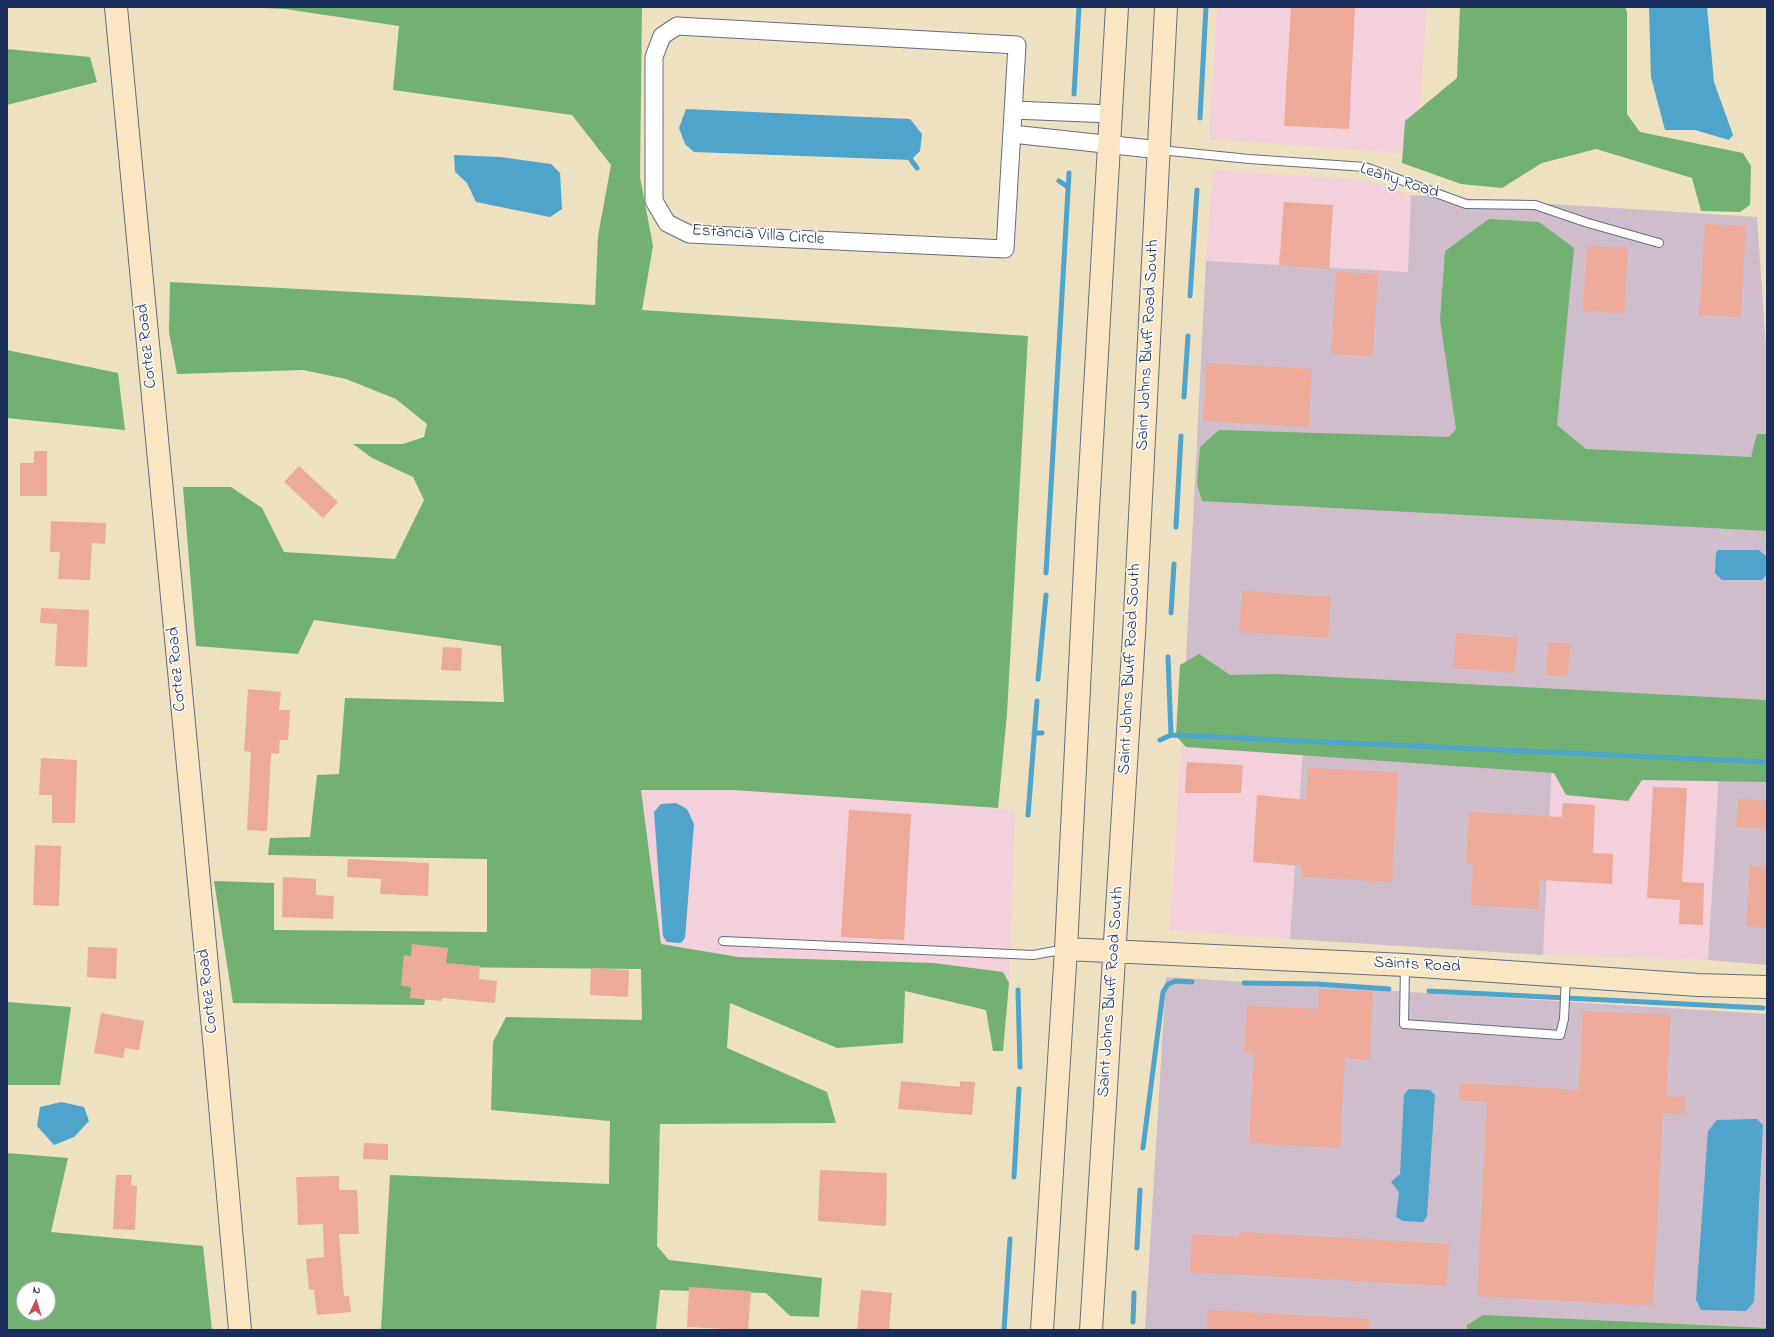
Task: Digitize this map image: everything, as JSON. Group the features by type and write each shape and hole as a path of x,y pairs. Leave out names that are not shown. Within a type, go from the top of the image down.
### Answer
{"main road":[{"name":"Cortez Road","path":"116,7 215,1050 240,1330"},
{"path":"1042,1330 1066,949 1087,527 1117,7"},
{"name":"Saint Johns Bluff Road South","path":"1091,1330 1160,150 1166,7"},
{"name":"Saints Road","path":"1066,949 1405,965 1698,985 1767,987"}],"street":[{"name":"Estancia Villa Circle","path":"677,26 1017,46 1013,110 1005,249 689,234 667,223 654,201 654,57 662,36 677,26"},
{"path":"1013,110 1111,114"},
{"name":"Leahy Road","path":"1012,134 1160,150"}],"lane":[{"name":"Leahy Road","path":"1160,150 1249,159 1365,167 1466,204 1535,205 1588,223 1659,243"},
{"path":"723,942 1032,955 1066,949"},
{"path":"1405,965 1404,1024 1560,1035 1564,1019 1566,976"}],"shaded area":[{"path":"1217,7 1427,7 1416,154 1209,139"},
{"path":"1213,170 1365,180 1411,195 1409,272 1206,261"},
{"path":"1411,195 1757,217 1767,363 1767,965 1708,960 1719,772 1552,760 1543,955 1290,939 1303,748 1182,739 1206,261 1408,272"},
{"path":"1182,739 1303,748 1290,939 1170,930"},
{"path":"1552,760 1719,772 1708,960 1543,955"},
{"path":"641,790 733,790 1015,810 1009,983 1003,972 935,963 738,957 661,944"},
{"path":"1166,977 1767,1014 1767,1330 1145,1330"}],"green space":[{"path":"242,7 642,7 640,177 653,246 642,310 1028,336 1007,714 998,808 733,790 641,790 661,944 738,957 934,963 1003,972 1009,983 1003,1051 993,1051 986,1010 905,991 903,1043 837,1048 730,1003 727,1048 827,1092 836,1123 660,1124 657,1246 669,1260 822,1278 819,1317 790,1316 766,1293 660,1290 656,1328 658,1330 381,1330 390,1175 609,1184 610,1121 491,1110 493,1042 506,1017 642,1020 641,969 431,967 424,1005 233,1003 214,881 274,883 274,930 487,932 487,859 268,855 270,838 310,837 317,775 339,774 345,698 504,702 501,646 314,620 298,654 196,646 183,487 231,487 262,508 284,552 395,559 424,500 413,477 372,458 353,444 403,444 424,437 427,424 396,399 346,379 303,370 177,374 169,332 170,282 595,305 598,236 611,165 572,115 393,90 399,26 285,9"},
{"path":"1460,7 1625,7 1627,12 1627,114 1640,132 1743,153 1751,166 1750,205 1740,212 1701,211 1692,178 1596,149 1542,163 1502,188 1461,184 1402,163 1405,121 1457,78"},
{"path":"7,49 90,57 97,82 7,105"},
{"path":"1489,219 1539,222 1574,248 1557,425 1586,449 1751,457 1757,434 1767,434 1767,531 1202,501 1197,484 1200,447 1219,430 1449,437 1456,429 1440,320 1445,251"},
{"path":"7,350 118,373 125,430 7,418"},
{"path":"1199,654 1230,675 1277,674 1767,700 1767,782 1642,780 1628,801 1566,795 1554,773 1186,747 1176,736 1180,665"},
{"path":"7,1002 71,1007 60,1085 7,1085"},
{"path":"7,1153 68,1158 51,1232 203,1246 212,1330 7,1330"},
{"path":"1483,1315 1767,1328 1767,1330 1467,1330 1467,1325"}],"water":[{"path":"1649,7 1707,7 1714,82 1733,135 1729,140 1695,130 1665,130 1651,77"},
{"path":"686,109 910,119 922,134 920,151 911,160 694,152 685,144 679,128"},
{"path":"454,155 500,157 551,164 560,173 562,209 550,217 476,202 467,183 455,172"},
{"path":"1718,550 1759,550 1767,557 1767,574 1762,580 1722,580 1715,573 1716,553"},
{"path":"676,803 687,809 694,824 685,938 681,943 667,942 663,936 654,812 661,804"},
{"path":"1409,1089 1430,1090 1435,1095 1427,1216 1423,1222 1403,1221 1396,1217 1399,1192 1391,1182 1400,1174 1404,1094"},
{"path":"61,1102 84,1107 89,1121 74,1137 54,1145 37,1126 40,1107"},
{"path":"1757,1119 1763,1125 1754,1302 1746,1311 1701,1310 1696,1300 1708,1131 1717,1120"}],"building":[{"path":"1291,7 1355,7 1349,129 1284,126"},
{"path":"1284,202 1333,205 1329,269 1279,265"},
{"path":"1705,224 1746,226 1741,317 1699,315"},
{"path":"1587,246 1628,248 1624,313 1583,311"},
{"path":"1336,272 1378,274 1373,356 1331,354"},
{"path":"1207,363 1312,369 1309,427 1203,421"},
{"path":"34,451 47,451 47,496 20,496 20,463 34,463"},
{"path":"299,466 338,502 323,518 284,482"},
{"path":"51,521 106,523 105,544 92,543 90,580 58,579 60,552 50,552"},
{"path":"1242,591 1331,597 1328,638 1239,632"},
{"path":"41,608 89,610 87,667 55,666 57,624 40,623"},
{"path":"1456,633 1518,638 1515,673 1453,668"},
{"path":"1549,642 1571,644 1567,676 1546,675"},
{"path":"443,647 462,648 461,671 441,670"},
{"path":"248,689 281,692 279,710 290,710 288,740 280,740 279,754 271,753 267,831 247,830 251,752 244,751"},
{"path":"41,758 77,760 75,823 52,823 52,795 39,795"},
{"path":"1187,762 1243,765 1241,793 1185,793"},
{"path":"1308,768 1398,772 1392,882 1302,877 1302,866 1253,862 1257,795 1306,800"},
{"path":"1653,787 1687,788 1682,882 1704,883 1703,925 1679,924 1680,900 1647,898"},
{"path":"1738,799 1767,801 1767,829 1736,827"},
{"path":"1563,803 1595,805 1593,853 1613,854 1612,884 1540,880 1538,909 1471,905 1473,863 1466,863 1469,812 1562,817"},
{"path":"849,810 911,814 904,940 841,937"},
{"path":"35,845 61,846 59,906 33,905"},
{"path":"348,859 429,863 428,896 380,894 381,879 347,877"},
{"path":"1750,866 1767,867 1767,928 1746,926"},
{"path":"283,877 316,879 316,895 334,896 333,919 282,917"},
{"path":"412,944 448,948 446,963 480,966 479,979 497,981 495,1003 442,998 442,1001 410,998 411,987 401,986 404,955 411,956"},
{"path":"88,947 117,948 116,979 87,977"},
{"path":"591,968 629,970 628,997 590,995"},
{"path":"1319,989 1373,992 1370,1060 1345,1058 1340,1148 1249,1143 1254,1053 1244,1053 1247,1006 1318,1009"},
{"path":"1583,1011 1671,1015 1666,1096 1686,1097 1685,1114 1663,1113 1653,1306 1477,1296 1487,1102 1459,1100 1460,1083 1579,1090"},
{"path":"101,1013 144,1021 139,1050 125,1048 123,1058 94,1053"},
{"path":"901,1081 960,1087 960,1081 975,1082 972,1115 898,1109"},
{"path":"364,1143 388,1144 388,1160 363,1159"},
{"path":"820,1170 887,1173 886,1226 818,1221"},
{"path":"116,1175 132,1175 131,1185 137,1186 135,1230 113,1229"},
{"path":"339,1176 339,1190 357,1190 359,1234 339,1234 344,1296 349,1296 351,1312 317,1315 314,1289 309,1290 306,1259 324,1257 323,1224 298,1225 296,1177"},
{"path":"1240,1232 1449,1244 1447,1286 1190,1272 1192,1234 1239,1237"},
{"path":"689,1287 751,1291 748,1330 687,1327"},
{"path":"861,1290 892,1293 889,1330 857,1330"},
{"path":"1208,1310 1369,1319 1369,1330 1207,1330"}],"waterway":[{"path":"1074,94 1079,7"},
{"path":"1200,118 1206,7"},
{"path":"911,160 917,168"},
{"path":"1046,573 1069,173"},
{"path":"1059,181 1068,187"},
{"path":"1190,296 1197,190"},
{"path":"1184,397 1188,336"},
{"path":"1176,527 1181,436"},
{"path":"1171,613 1174,564"},
{"path":"1038,679 1046,595"},
{"path":"1160,740 1171,735 1168,657"},
{"path":"1028,815 1037,701"},
{"path":"1034,733 1042,733"},
{"path":"1171,735 1767,762"},
{"path":"1143,1148 1163,992 1168,984 1176,981 1192,982"},
{"path":"1244,983 1317,984 1389,989"},
{"path":"1018,990 1020,1067"},
{"path":"1429,991 1763,1008"},
{"path":"1014,1177 1019,1089"},
{"path":"1137,1248 1140,1190"},
{"path":"1004,1330 1010,1239"},
{"path":"1133,1322 1134,1293"}]}
